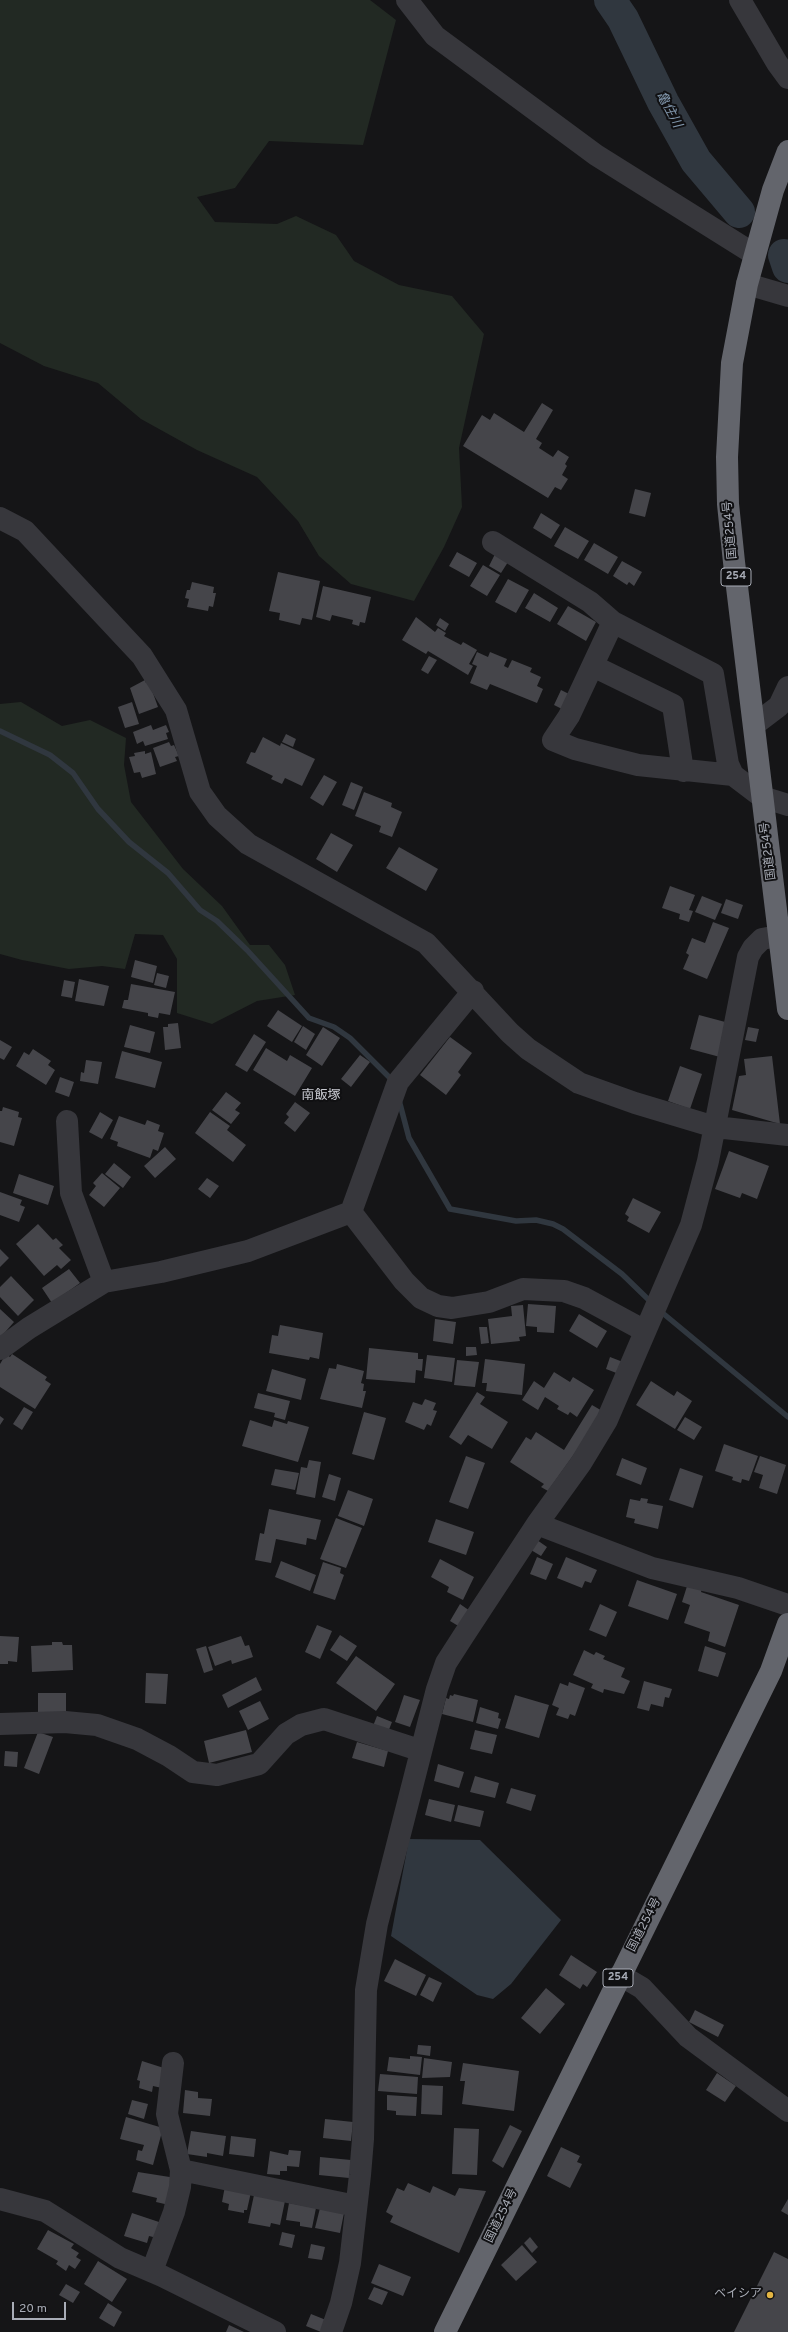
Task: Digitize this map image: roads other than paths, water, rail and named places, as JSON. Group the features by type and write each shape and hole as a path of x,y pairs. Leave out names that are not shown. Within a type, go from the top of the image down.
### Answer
{"highway":[{"name":"国道254号","path":"788,151 773,190 754,254 732,363 728,504 778,936 788,1009"},
{"name":"国道254号","path":"445,2332 771,1671 788,1624"}],"street":[{"path":"407,0 435,36 596,155 754,254"},
{"path":"740,0 776,63 788,78"},
{"path":"747,284 788,296"},
{"path":"0,518 25,532 142,656 176,710 200,792 217,816 248,844 426,942 473,991 510,1033 528,1048 579,1083 635,1103 715,1127 788,1135"},
{"path":"493,542 590,602 614,622 713,674 728,764 733,775 762,797 788,805"},
{"path":"614,622 569,716 554,740 574,749 638,765 683,771 733,775"},
{"path":"593,666 673,705 683,771"},
{"path":"754,725 780,706 788,687"},
{"path":"331,2332 341,2303 350,2263 364,2139 366,1990 376,1924 419,1750 436,1689 446,1663 537,1524 581,1463 608,1420 691,1225 715,1127 748,957 753,948 762,939 778,936"},
{"path":"0,1349 29,1328 104,1282 161,1272 248,1251 351,1212 398,1082 473,991"},
{"path":"67,1120 71,1193 104,1282"},
{"path":"351,1212 404,1281 421,1298 438,1306 452,1308 489,1302 523,1289 558,1291 584,1298 645,1331"},
{"path":"537,1524 652,1568 738,1588 788,1605"},
{"path":"0,1724 65,1722 97,1725 137,1739 170,1756 193,1772 217,1775 259,1764 286,1734 301,1725 324,1719 419,1750"},
{"path":"620,1976 642,1988 688,2037 788,2111"},
{"path":"152,2271 174,2212 181,2170 167,2114 173,2063"},
{"path":"181,2170 356,2206"},
{"path":"0,2199 45,2211 120,2258 152,2271 275,2332"}],"waterway":[{"name":"亀住川","path":"610,0 623,19 663,102 696,161 739,212"},
{"name":"亀住川","path":"784,255 788,267"},
{"path":"0,731 50,755 73,773 98,809 129,842 168,873 200,910 217,921 247,950 309,1018 334,1027 350,1038 393,1081"},
{"path":"399,1100 409,1138 450,1209 516,1221 536,1220 553,1224 563,1229 622,1274 653,1304"},
{"path":"659,1310 788,1417"}],"place":[{"name":"ベイシア","path":"770,2295"}],"district":[{"name":"南飯塚","path":"321,1096"}]}
